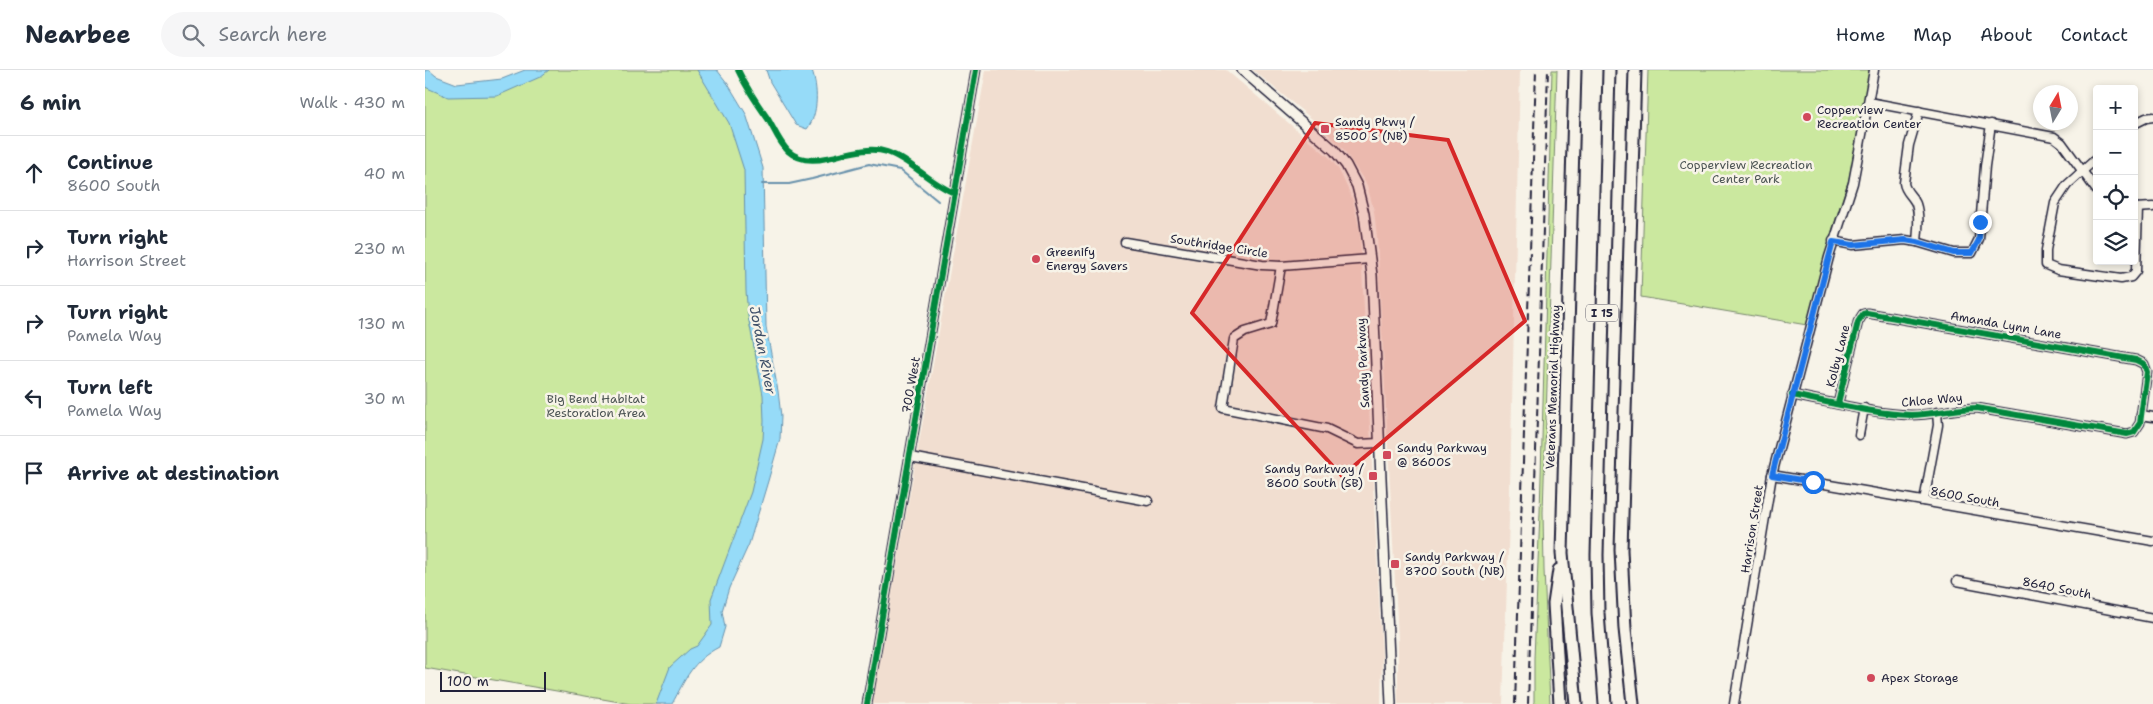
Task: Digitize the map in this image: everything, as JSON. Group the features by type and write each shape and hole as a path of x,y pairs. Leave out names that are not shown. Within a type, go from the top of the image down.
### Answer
{"highway":[{"name":"Veterans Memorial Highway","path":"1575,70 1562,553 1576,704"},
{"name":"I 15","path":"1605,704 1597,613 1597,555 1609,70"},
{"path":"1633,704 1628,666 1621,550 1635,70"},
{"path":"1560,704 1553,604 1562,553"},
{"path":"1628,666 1625,685 1628,704"}],"main road":[{"name":"Sandy Parkway","path":"1242,70 1334,150 1347,166 1357,186 1362,202 1370,259 1391,704"}],"street":[{"name":"700 West","path":"867,704 976,70"},
{"name":"Harrison Street","path":"1733,704 1772,475 1833,242 1853,183 1874,70"},
{"path":"1869,102 1991,124 2054,138 2063,143 2093,186"},
{"path":"1917,242 1916,204 1905,189 1904,183 1909,145 1919,111"},
{"path":"2138,122 2153,117"},
{"path":"1833,242 1853,245 1905,240 1954,253 1972,253 1979,240 1985,166 1991,124"},
{"path":"2093,161 2064,189 2055,202 2046,250 2046,265 2059,270 2121,279 2131,277 2136,271 2136,220"},
{"path":"2138,208 2153,207"},
{"name":"Southridge Circle","path":"1125,242 1239,262 1281,266 1370,259"},
{"path":"1281,266 1271,324 1245,332 1234,339 1223,408 1327,429 1358,444 1380,443"},
{"name":"Amanda Lynn Lane","path":"1863,314 1873,313 2136,360 2144,364 2147,372 2141,415"},
{"name":"Kolby Lane","path":"1838,404 1858,322 1863,314"},
{"name":"Chloe Way","path":"1792,395 1913,415 1977,408 2127,434 2134,432 2138,428 2141,415"},
{"path":"1859,435 1864,408"},
{"path":"1924,501 1938,425 1937,412"},
{"path":"2141,415 2153,417"},
{"path":"910,457 1148,501"},
{"name":"8600 South","path":"1772,475 2153,541"},
{"name":"8640 South","path":"1957,581 2153,618"}],"highlighted area":[{"path":"1315,123 1448,140 1525,321 1342,476 1192,313"}],"shaded area":[{"path":"986,70 1226,70 1330,158 1339,170 1353,200 1360,232 1382,657 1381,704 872,704"},
{"path":"1253,70 1520,70 1503,704 1398,704 1398,639 1377,237 1374,211 1367,185 1344,150 1318,124"}],"green space":[{"name":"Big Bend Habitat Restoration Area","path":"545,70 705,70 748,162 766,381 764,449 712,637 661,704 631,704 425,668 425,79 451,93"},
{"path":"1552,70 1557,70 1543,512 1550,704 1534,704 1534,658 1540,513"},
{"name":"Copperview Recreation Center Park","path":"1648,70 1870,70 1849,179 1830,237 1807,325 1641,297"}],"water":[{"path":"425,70 429,70 436,76 457,84 502,79 525,70 549,70 540,77 497,96 448,97 425,87"},
{"name":"Jordan River","path":"697,70 717,70 728,84 746,114 763,168 766,327 778,391 781,416 780,439 749,544 729,588 722,611 725,627 719,647 696,664 672,704 656,704 670,667 690,649 697,646 712,625 711,599 751,492 763,439 763,395 748,316 746,291 744,170 729,123"},
{"path":"766,70 812,70 816,101 814,116 807,129 796,125 770,82"}],"waterway":[{"path":"762,184 789,184 869,164 900,170 938,201"}],"railway":[{"path":"1515,704 1536,70"},
{"path":"1528,704 1548,70"}],"cycle path":[{"path":"738,70 779,140 788,151 797,157 812,160 865,150 880,150 905,161 938,185 955,193"},
{"path":"867,704 976,70"},
{"path":"1792,395 1867,410 1911,415 1977,408 2127,434 2134,432 2140,423 2147,372 2144,364 2136,360 1867,313 1863,314 1858,322 1838,403"}],"place":[{"name":"Copperview Recreation Center","path":"1807,117"},
{"name":"Sandy Pkwy / 8500 S (NB)","path":"1325,129"},
{"name":"Greenify Energy Savers","path":"1036,259"},
{"name":"Sandy Parkway @ 8600S","path":"1387,455"},
{"name":"Sandy Parkway / 8600 South (SB)","path":"1373,476"},
{"name":"Sandy Parkway / 8700 South (NB)","path":"1395,564"},
{"name":"Apex Storage","path":"1871,678"}],"route":[{"path":"1813,482 1772,475 1833,242 1853,245 1905,240 1954,253 1972,253 1979,240 1980,222"}]}
